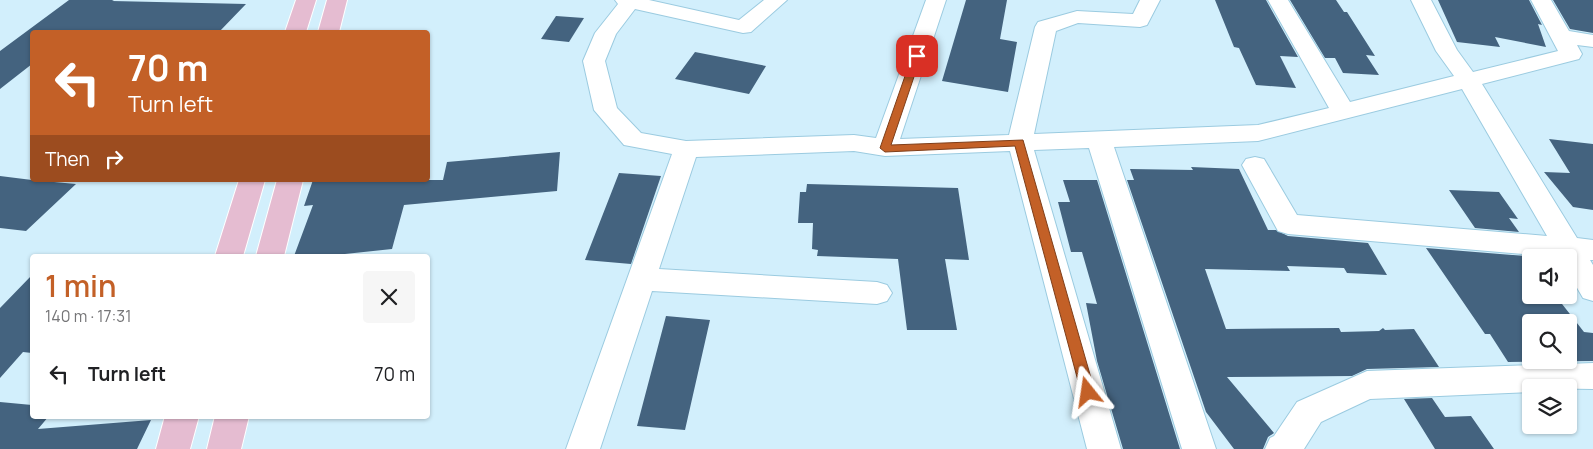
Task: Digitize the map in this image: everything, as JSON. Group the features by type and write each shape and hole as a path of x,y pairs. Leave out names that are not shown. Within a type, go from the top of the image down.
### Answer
{"main road":[{"path":"297,30 306,0"},
{"path":"330,30 338,0"},
{"path":"230,254 251,182"},
{"path":"271,254 289,182"},
{"path":"173,449 181,419"},
{"path":"224,449 231,419"}],"street":[{"path":"777,0 743,28 627,1 606,33 594,61 606,110 633,139 686,149 854,142 885,148 1258,133 1571,54 1541,0"},
{"path":"885,148 936,0"},
{"path":"1104,449 1020,143 1046,27 1077,17 1140,21 1150,0"},
{"path":"1278,0 1344,112"},
{"path":"1421,0 1447,51 1580,249 1593,290"},
{"path":"1561,36 1593,41"},
{"path":"1099,139 1199,449"},
{"path":"583,449 686,149"},
{"path":"1255,165 1288,224 1580,249"},
{"path":"642,279 877,294"},
{"path":"1282,449 1286,447 1309,412 1367,385 1593,376"}],"building":[{"path":"69,0 246,4 221,30 30,30 30,66 0,89 0,51"},
{"path":"966,0 1007,0 1000,39 1017,42 1008,92 942,81"},
{"path":"1215,0 1266,0 1298,57 1280,56 1296,88 1256,85 1239,48 1234,47"},
{"path":"1290,0 1336,0 1344,12 1347,12 1375,56 1366,55 1379,75 1343,73 1335,58 1325,58"},
{"path":"1438,0 1529,0 1542,25 1538,24 1546,47 1495,37 1500,47 1457,42"},
{"path":"1553,0 1593,0 1593,33 1570,29"},
{"path":"556,16 584,18 569,42 541,39"},
{"path":"695,52 766,66 749,94 675,79"},
{"path":"1549,139 1593,144 1593,210 1573,207 1544,172 1570,173"},
{"path":"560,152 557,191 404,205 392,249 345,254 295,254 313,205 304,206 312,182 430,182 430,180 443,180 447,162"},
{"path":"1191,167 1239,169 1268,230 1276,230 1288,236 1368,243 1387,275 1347,273 1344,268 1287,266 1290,271 1205,269 1226,329 1339,328 1341,332 1379,331 1383,328 1385,330 1414,329 1439,367 1367,369 1352,376 1227,377 1274,433 1268,437 1263,449 1234,449 1206,412 1127,180 1134,180 1130,169 1193,170"},
{"path":"619,173 661,176 631,264 585,260"},
{"path":"0,176 30,180 30,182 76,184 26,231 0,228"},
{"path":"1063,180 1097,180 1180,449 1123,449 1097,361 1086,303 1097,304 1082,252 1071,252 1058,202 1070,202"},
{"path":"807,184 958,188 969,260 945,259 957,330 907,330 898,259 817,256 818,250 812,249 813,223 798,223 800,192 806,192"},
{"path":"1449,190 1499,192 1518,219 1509,218 1519,232 1475,228"},
{"path":"1426,248 1522,256 1522,304 1562,304 1570,314 1522,314 1522,362 1508,362 1490,334 1485,334"},
{"path":"30,277 30,353 23,352 0,378 0,308"},
{"path":"666,316 710,320 685,430 637,426"},
{"path":"1577,323 1584,332 1593,333 1593,361 1577,361"},
{"path":"1432,398 1445,417 1471,416 1494,449 1435,449 1404,399"},
{"path":"0,402 30,405 30,419 46,419 38,429 151,420 137,449 0,449"}],"route":[{"path":"917,56 885,148 1020,143 1088,392"}]}
